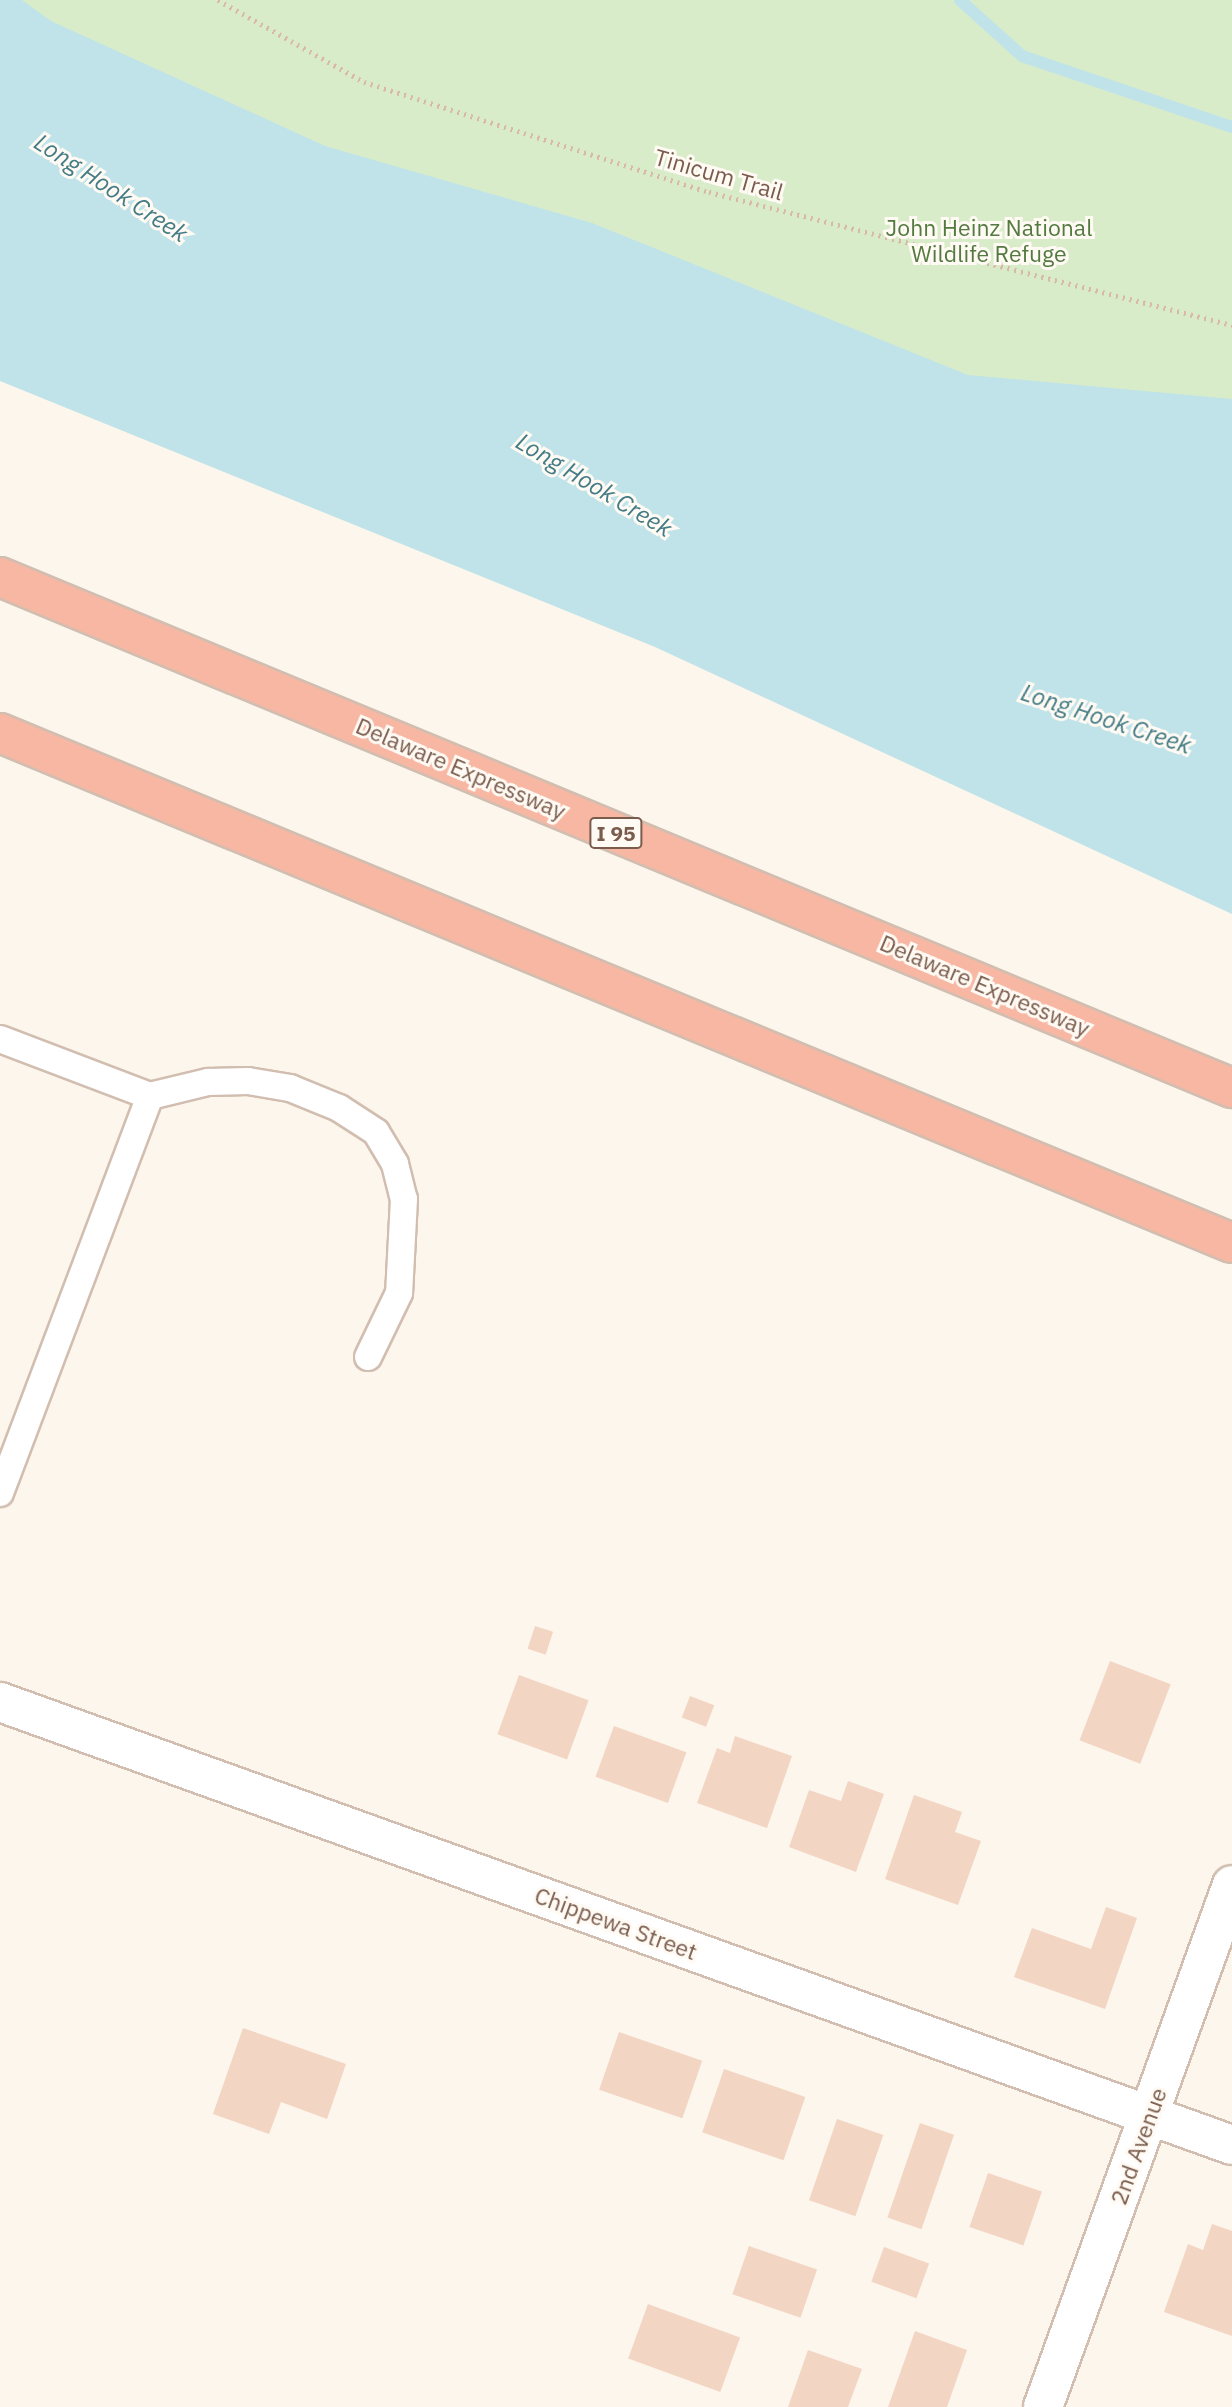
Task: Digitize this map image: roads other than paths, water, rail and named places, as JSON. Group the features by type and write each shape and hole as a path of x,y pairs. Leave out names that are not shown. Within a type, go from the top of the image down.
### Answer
{"highway":[{"name":"Delaware Expressway","path":"0,577 1232,1088"},
{"path":"0,733 1232,1243"}],"street":[{"name":"Chippewa Street","path":"0,1702 1232,2145"},
{"name":"2nd Avenue","path":"1043,2407 1232,1885"}],"lane":[{"path":"0,1039 150,1096 208,1082 248,1081 303,1093 339,1108 376,1132 395,1164 404,1199 399,1293 368,1357"},
{"path":"0,1493 150,1096"}],"water":[{"name":"Long Hook Creek","path":"0,0 22,0 51,21 325,146 592,223 968,375 1232,399 1232,914 655,647 0,381"}],"waterway":[{"path":"960,0 1022,56 1232,127"}],"park label":[{"name":"John Heinz National Wildlife Refuge","path":"989,240"}]}
